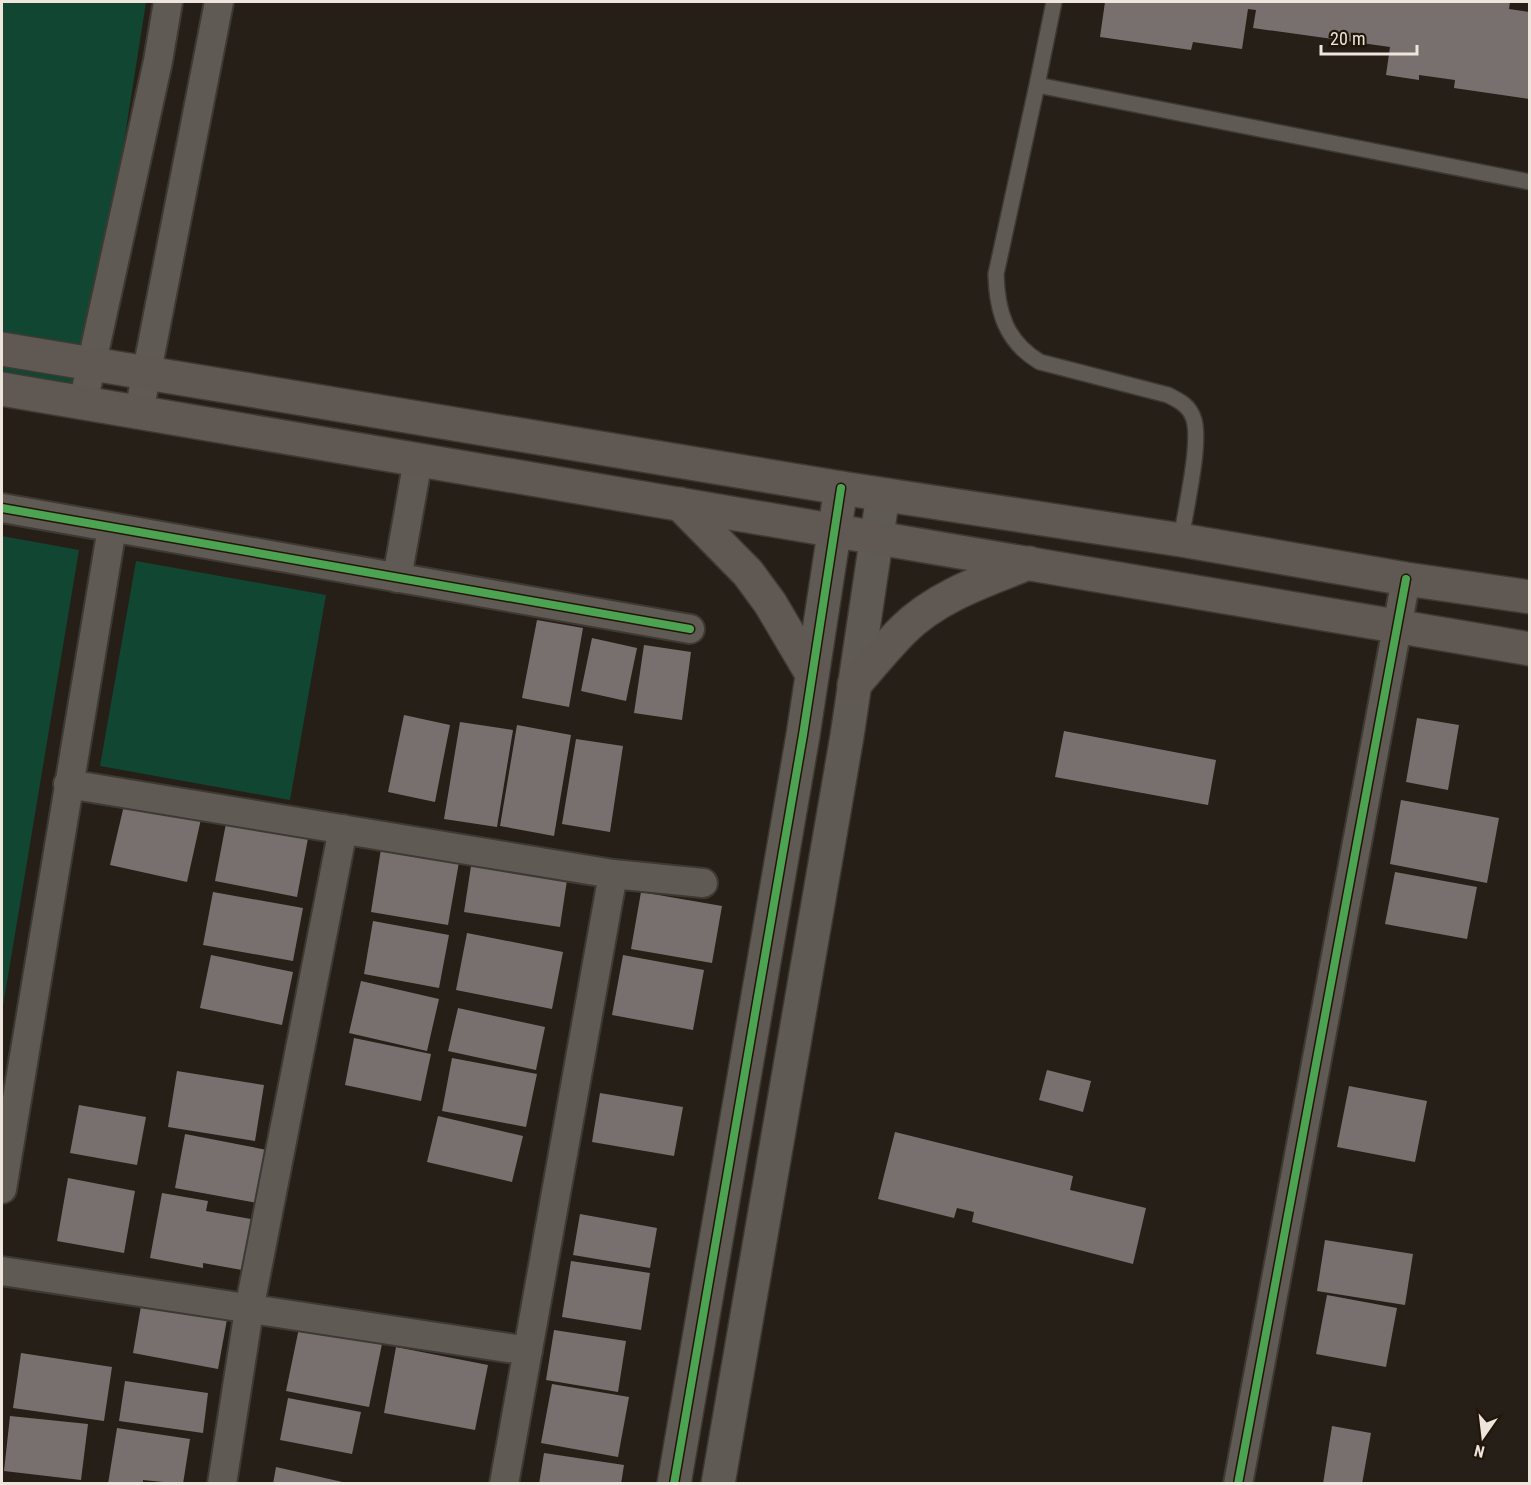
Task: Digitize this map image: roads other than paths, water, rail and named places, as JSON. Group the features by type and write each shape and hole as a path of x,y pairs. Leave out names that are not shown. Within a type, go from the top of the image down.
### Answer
{"main road":[{"path":"2,350 883,495 1181,540 1406,579 1530,597"},
{"path":"2,389 1530,649"},
{"path":"680,504 748,573 770,603 812,674"},
{"path":"854,685 904,629 925,613 966,588 1029,563"}],"street":[{"path":"83,403 158,61 168,2"},
{"path":"139,412 219,2"},
{"path":"397,578 418,459"},
{"path":"674,1484 799,756 841,488"},
{"path":"718,1484 842,766 883,495"},
{"path":"2,508 690,629"},
{"path":"2,1189 112,528"},
{"path":"1238,1484 1406,579"},
{"path":"799,756 842,766"},
{"path":"68,784 613,874 704,883"},
{"path":"222,1484 249,1310 343,829"},
{"path":"504,1484 613,874"},
{"path":"736,1124 778,1133"},
{"path":"2,1271 528,1351"}],"lane":[{"path":"1054,2 996,274 996,300 1007,329 1022,351 1040,362 1168,395 1186,405 1194,420 1195,444 1181,540"},
{"path":"1037,86 1530,182"}]}
